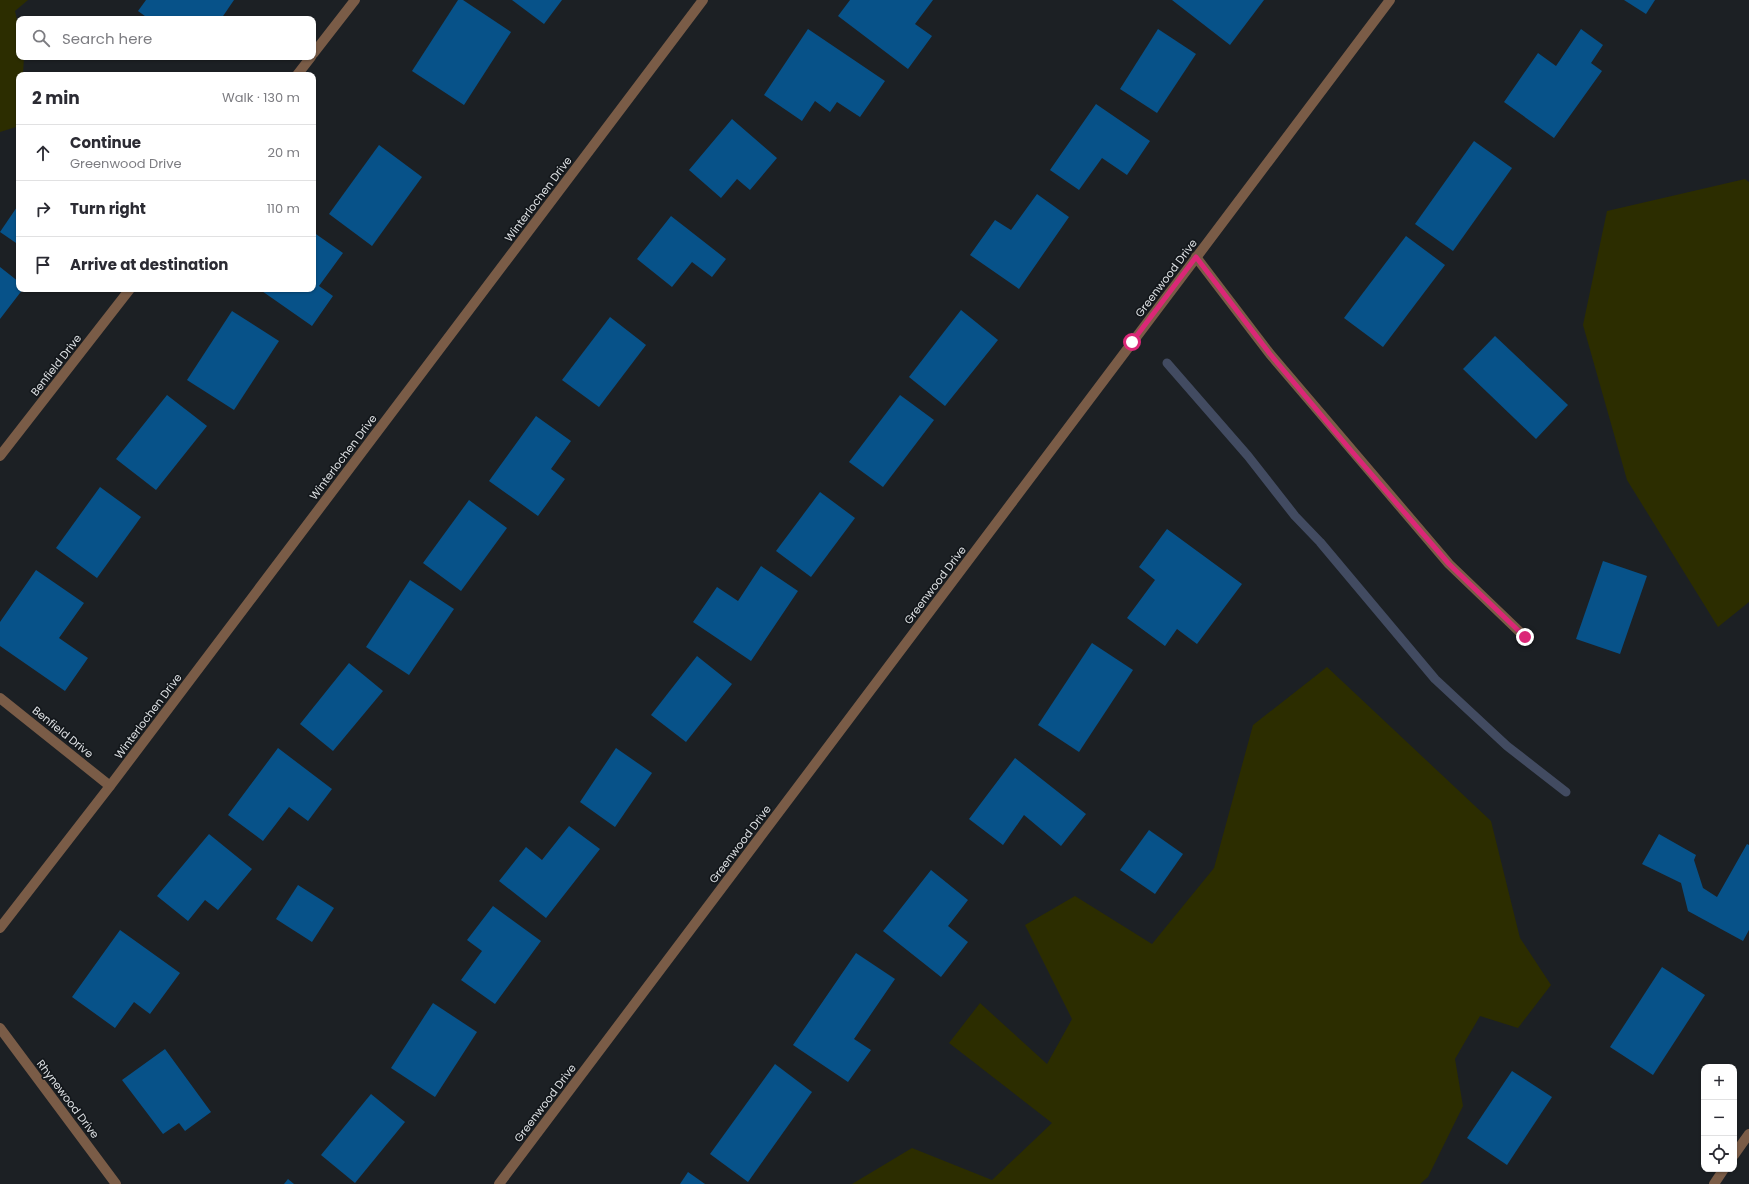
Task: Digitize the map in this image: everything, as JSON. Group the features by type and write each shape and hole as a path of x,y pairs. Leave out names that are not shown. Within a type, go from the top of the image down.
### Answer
{"street":[{"path":"316,50 355,0"},
{"name":"Winterlochen Drive","path":"0,928 110,786 703,0"},
{"name":"Greenwood Drive","path":"499,1184 1390,0"},
{"path":"299,72 309,60"},
{"path":"1196,257 1270,354 1428,541 1449,564 1525,637"},
{"name":"Benfield Drive","path":"0,456 128,292"},
{"name":"Benfield Drive","path":"0,698 110,786"},
{"name":"Rhynewood Drive","path":"0,1028 116,1184"},
{"path":"1737,1151 1749,1134"},
{"path":"1714,1184 1722,1172"}],"shaded area":[{"path":"0,0 28,0 15,11 16,60 24,60 23,72 16,72 16,127 0,132"},
{"path":"1745,179 1749,182 1749,602 1718,627 1627,480 1583,325 1607,211"},
{"path":"1327,667 1491,821 1520,938 1551,985 1518,1028 1480,1016 1455,1059 1463,1106 1428,1177 1420,1184 852,1184 912,1148 992,1180 1052,1123 949,1043 980,1003 1047,1064 1072,1019 1025,925 1075,896 1152,944 1214,868 1253,725"}],"building":[{"path":"146,0 234,0 223,16 145,16 138,11"},
{"path":"458,0 463,0 511,32 464,105 412,71"},
{"path":"512,0 562,0 544,24"},
{"path":"850,0 933,0 915,24 932,36 908,69 838,16"},
{"path":"1172,0 1264,0 1230,45"},
{"path":"1624,0 1655,0 1646,14"},
{"path":"808,29 885,81 860,117 837,102 830,112 815,101 802,121 764,95"},
{"path":"1158,29 1196,54 1157,113 1120,89"},
{"path":"1581,29 1603,45 1591,63 1602,71 1554,138 1504,102 1538,53 1556,66"},
{"path":"1096,104 1150,141 1127,175 1102,158 1079,190 1050,170"},
{"path":"732,119 777,158 750,190 737,179 721,198 689,170"},
{"path":"1474,141 1512,168 1453,251 1415,224"},
{"path":"379,145 422,177 372,246 329,214"},
{"path":"1037,194 1069,217 1019,289 970,255 995,220 1011,230"},
{"path":"16,208 16,243 0,232"},
{"path":"671,216 726,259 712,277 692,262 672,287 637,259"},
{"path":"316,234 343,253 319,286 333,296 312,326 263,292 316,292"},
{"path":"1406,236 1445,265 1383,347 1344,318"},
{"path":"0,267 16,280 16,292 21,292 0,319"},
{"path":"961,310 998,340 945,406 909,377"},
{"path":"232,311 279,341 234,410 187,380"},
{"path":"610,317 646,345 599,407 562,380"},
{"path":"1495,336 1568,405 1536,439 1463,369"},
{"path":"167,395 207,426 156,490 116,459"},
{"path":"900,395 934,420 883,487 849,462"},
{"path":"536,416 571,441 551,469 565,479 538,516 489,481"},
{"path":"100,487 141,517 97,578 56,548"},
{"path":"820,492 855,518 811,577 776,551"},
{"path":"469,500 507,528 461,591 423,563"},
{"path":"1167,529 1242,584 1197,644 1177,629 1165,646 1127,618 1155,580 1139,567"},
{"path":"1603,561 1647,576 1620,654 1576,639"},
{"path":"761,566 798,591 751,661 693,622 717,587 738,601"},
{"path":"36,570 84,603 59,638 88,658 65,691 0,646 0,622"},
{"path":"410,580 454,609 409,675 366,647"},
{"path":"1092,643 1133,670 1079,752 1038,725"},
{"path":"697,656 732,684 686,742 651,715"},
{"path":"349,663 383,691 333,751 300,724"},
{"path":"278,748 332,789 308,821 289,807 263,841 228,815"},
{"path":"616,748 652,773 615,827 580,802"},
{"path":"1015,758 1086,814 1061,846 1024,815 1003,845 969,819"},
{"path":"569,826 600,849 546,918 499,881 526,847 542,860"},
{"path":"1149,830 1183,854 1155,894 1120,870"},
{"path":"209,834 252,869 218,910 205,900 188,921 157,896"},
{"path":"1659,834 1696,855 1694,860 1703,888 1717,897 1747,844 1749,845 1749,930 1743,941 1688,911 1681,883 1642,864"},
{"path":"931,870 968,900 948,926 968,942 941,977 883,931"},
{"path":"298,885 334,908 312,942 276,919"},
{"path":"493,906 541,941 495,1004 461,980 482,951 467,940"},
{"path":"120,930 180,973 150,1014 134,1002 115,1028 72,997"},
{"path":"856,953 895,979 854,1039 871,1050 848,1082 793,1045"},
{"path":"1662,967 1705,995 1653,1075 1610,1047"},
{"path":"433,1003 477,1032 435,1097 391,1068"},
{"path":"165,1049 211,1112 185,1131 179,1123 163,1134 122,1080"},
{"path":"775,1064 812,1092 748,1182 710,1154"},
{"path":"1512,1071 1552,1097 1507,1165 1467,1138"},
{"path":"371,1094 405,1122 355,1183 321,1155"},
{"path":"688,1172 705,1184 680,1184"},
{"path":"288,1179 294,1184 284,1184"}],"waterway":[{"path":"1167,363 1248,456 1295,516 1320,542 1435,679 1507,746 1566,792"}],"route":[{"path":"1132,342 1196,257 1270,354 1449,564 1525,637"}]}
